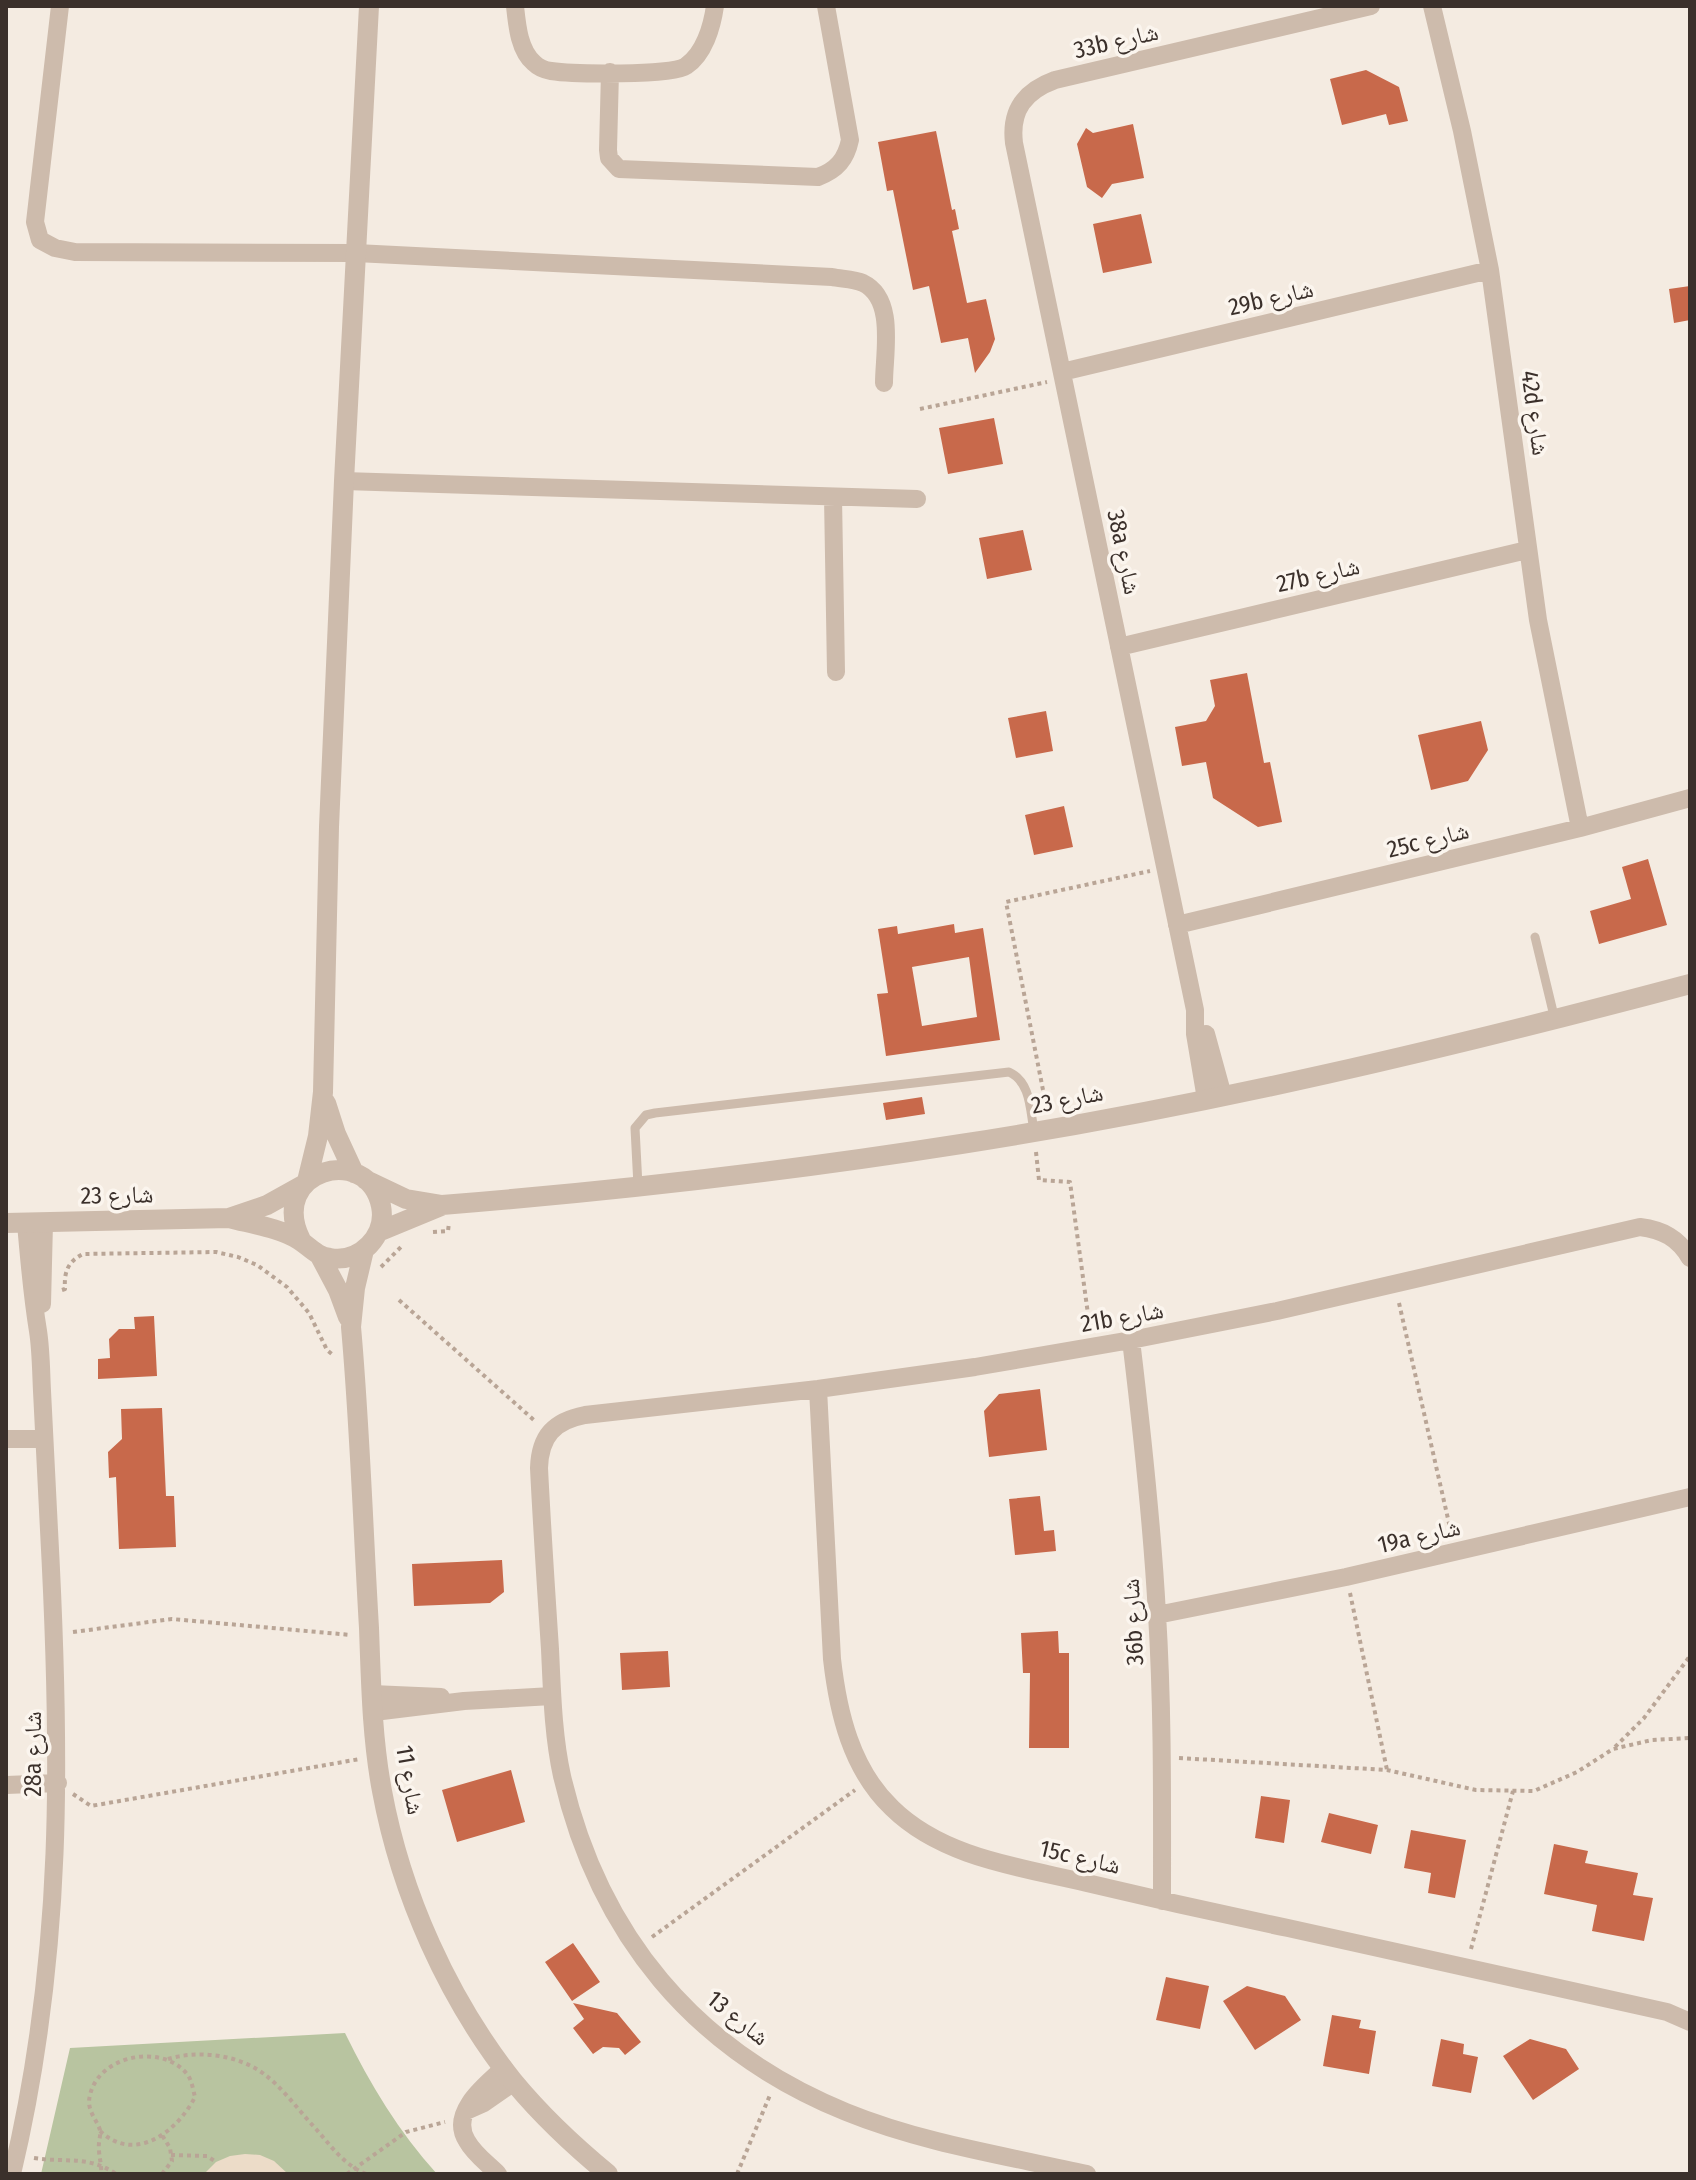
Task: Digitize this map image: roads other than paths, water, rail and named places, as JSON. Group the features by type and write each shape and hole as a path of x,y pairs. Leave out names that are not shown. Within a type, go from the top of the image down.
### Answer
{"street":[{"path":"60,6 35,222 40,240 55,248 75,252 356,253 832,277 863,283 879,296 885,317 884,383"},
{"path":"323,1092 336,1134 360,1177 375,1191 381,1204 382,1218 378,1232 364,1250 342,1259 320,1256 301,1240 294,1227 292,1213 295,1198 305,1183 318,1136 323,1092 328,857 369,6"},
{"path":"515,6 525,51 538,67 558,72 669,72 684,68 705,42 715,6"},
{"path":"610,72 608,150 613,165 619,169 818,177 840,164 850,140 826,6"},
{"name":"33b شارع","path":"1020,104 1041,85 1055,80 1371,6"},
{"name":"42d شارع","path":"1432,6 1462,131 1490,270 1527,550 1550,690 1580,828"},
{"name":"38a شارع","path":"1020,104 1012,129 1014,143 1195,1010 1195,1034 1215,1097"},
{"name":"29b شارع","path":"1063,375 1490,270"},
{"path":"344,481 917,499"},
{"path":"833,497 836,672"},
{"name":"27b شارع","path":"1119,647 1527,550"},
{"name":"25c شارع","path":"1177,925 1580,828 1690,798"},
{"name":"شارع 23","path":"360,1177 406,1199 446,1205 638,1187 836,1162 1042,1130 1215,1097 1394,1059 1690,984"},
{"path":"305,1183 330,1170 360,1177"},
{"name":"شارع 23","path":"229,1218 267,1205 305,1183"},
{"name":"شارع 23","path":"378,1232 446,1205"},
{"name":"شارع 23","path":"25,1223 229,1218 301,1240"},
{"name":"28a شارع","path":"25,1223 43,1290 38,1330"},
{"name":"28a شارع","path":"12,2174 38,2037 52,1933 58,1783 55,1635 38,1330 31,1297 25,1223"},
{"name":"21b شارع","path":"548,1432 571,1418 585,1415 818,1389 1131,1340 1395,1285 1640,1227 1670,1235 1690,1258"},
{"name":"شارع 11","path":"364,1250 355,1288 351,1327 369,1637 382,1792 401,1866 428,1937 462,2005 509,2075 572,2144 608,2174"},
{"name":"شارع 11","path":"320,1256 338,1290 351,1327"},
{"name":"36b شارع","path":"1131,1340 1147,1478 1157,1615 1162,1757 1162,1901"},
{"name":"15c شارع","path":"818,1389 832,1659 837,1701 849,1742 869,1780 891,1808 920,1831 953,1848 992,1861 1667,2012 1690,2022"},
{"name":"شارع 13","path":"548,1432 542,1443 539,1468 552,1696 561,1773 582,1847 615,1917 659,1981 714,2035 778,2079 847,2113 922,2137 1087,2174"},
{"path":"6,1439 44,1439"},
{"name":"19a شارع","path":"1157,1615 1346,1577 1690,1497"},
{"path":"373,1703 440,1697 464,1701 552,1696"},
{"path":"6,1785 58,1783"},
{"path":"498,2174 465,2138 465,2114 476,2094 509,2075"}],"lane":[{"path":"1535,937 1555,1020"},
{"path":"638,1187 635,1128 646,1115 655,1113 1009,1072 1018,1076 1024,1084 1042,1130"}]}
